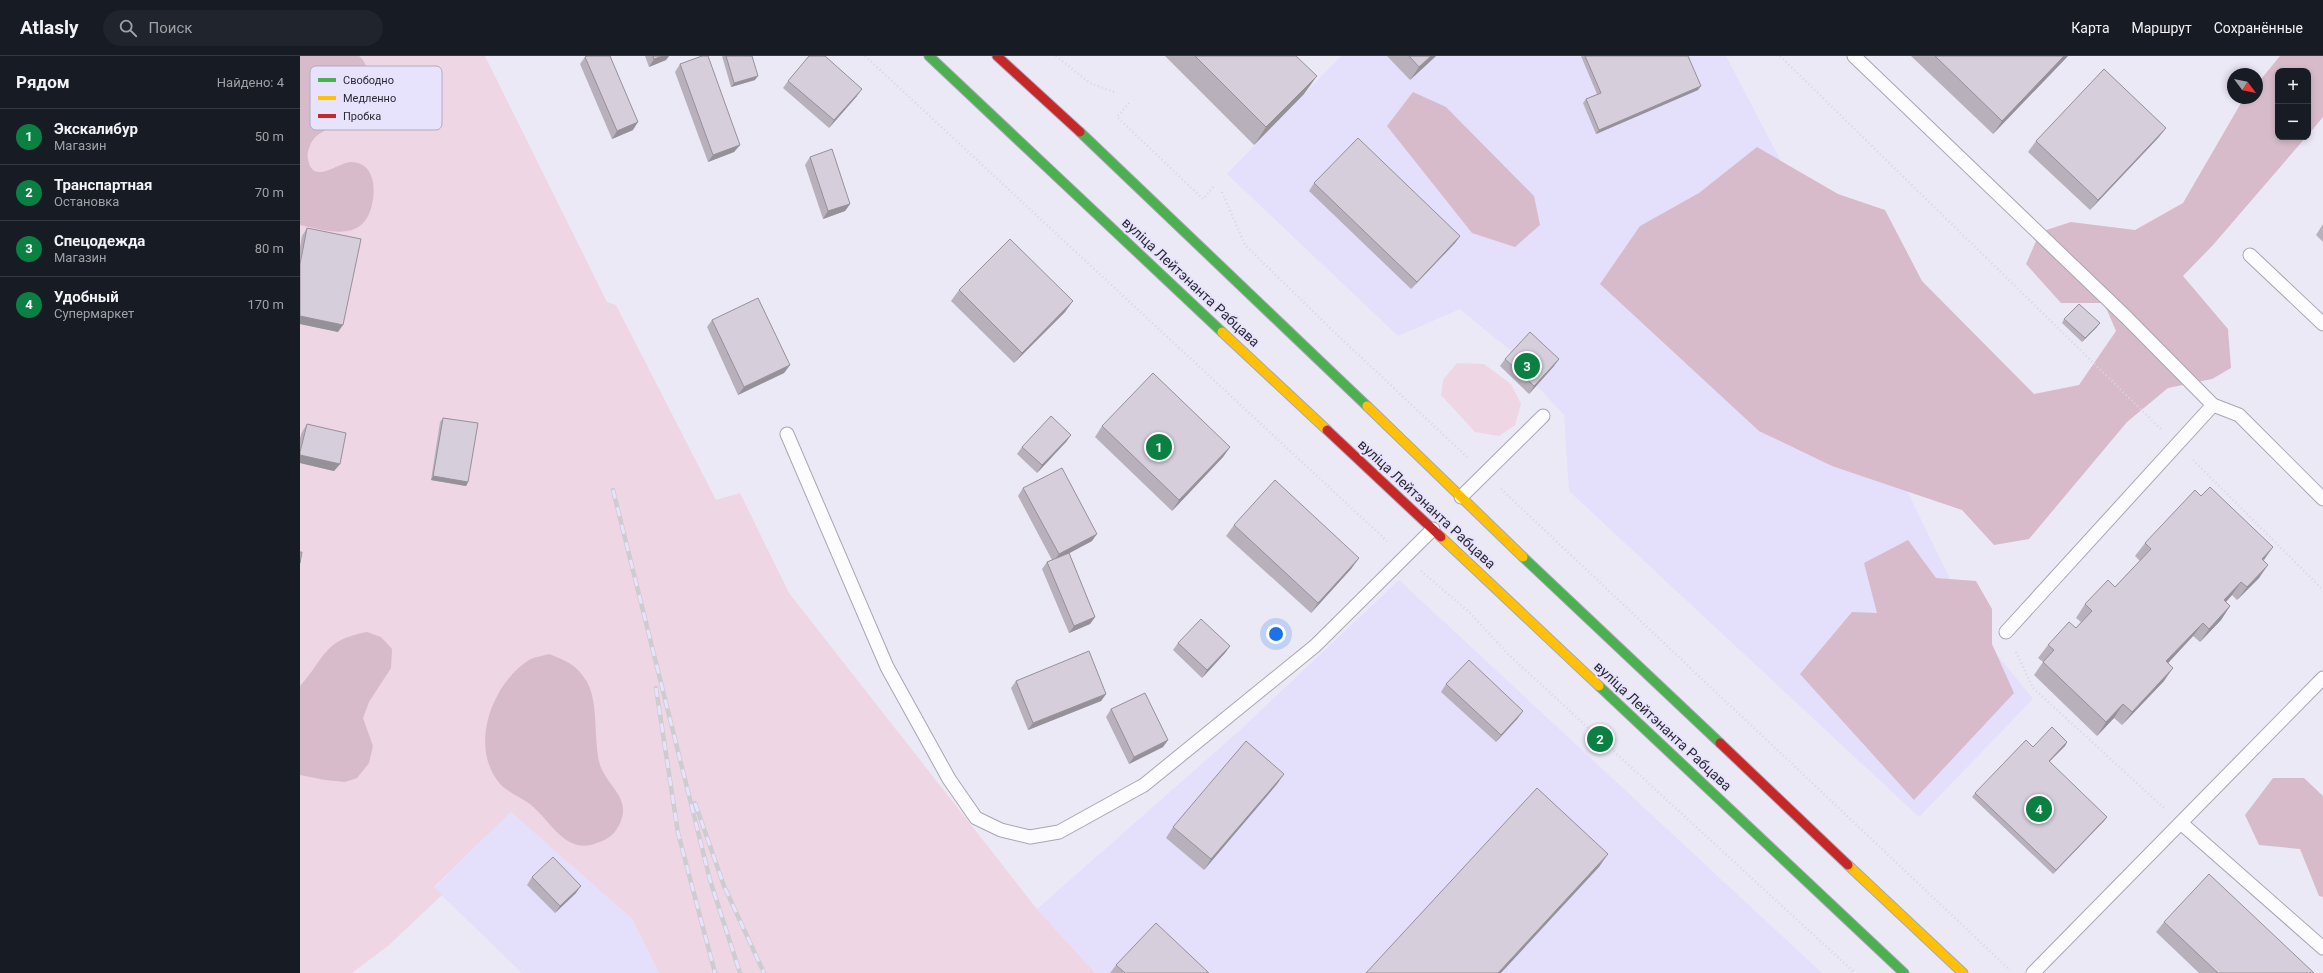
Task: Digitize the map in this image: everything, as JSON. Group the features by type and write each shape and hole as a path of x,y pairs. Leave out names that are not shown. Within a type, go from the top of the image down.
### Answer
{"highway":[{"name":"вуліца Лейтэнанта Рабцава","path":"930,56 1904,973"},
{"name":"вуліца Лейтэнанта Рабцава","path":"997,56 1128,176 1461,497 1963,973"}],"lane":[{"path":"1854,56 2126,317 2214,405 2239,415 2323,499"},
{"path":"2250,255 2323,324"},
{"path":"2006,632 2214,405"},
{"path":"1461,497 1543,416"},
{"path":"787,434 887,667 949,779 976,818 1001,830 1030,837 1059,832 1144,785 1315,646 1406,558 1433,529"},
{"path":"2033,973 2323,678"},
{"path":"2181,823 2323,948"}],"path":[{"path":"865,56 1278,442 1406,558 1469,612 1509,655 1855,973"},
{"path":"1056,56 1090,83 1118,93"},
{"path":"1780,56 2178,444 2323,590"},
{"path":"1129,103 1117,117 1204,199 1215,185"},
{"path":"1222,192 1245,245 1330,328 2013,973"},
{"path":"2006,632 2033,688 2181,823"}],"shaded area":[{"path":"300,56 485,56 607,302 616,305 716,500 740,493 789,593 1037,909 1095,973 659,973 632,919 511,812 434,887 442,895 388,946 352,973 300,973"},
{"path":"300,56 359,56 366,66 310,66 310,130 325,130 315,138 309,148 308,159 312,169 316,172 322,172 351,162 360,164 367,168 371,175 374,193 370,211 367,218 361,225 354,229 345,231 327,231 300,225"},
{"path":"1341,56 1726,56 1794,186 1765,200 1971,622 2033,699 1919,817 1569,491 1564,415 1537,386 1529,394 1500,366 1512,352 1460,309 1398,336 1227,174"},
{"path":"2280,56 2323,56 2323,117 2311,131 2311,68 2275,68 2275,140 2303,140 2213,245 2183,276 2228,329 2231,368 2212,379 2168,388 2127,422 2029,539 1994,545 1962,510 1832,466 1759,431 1600,284 1640,226 1699,193 1757,147 1838,194 1885,210 1922,281 2034,394 2079,385 2116,331 2104,303 2061,303 2026,264 2040,232 2071,222 2135,230 2183,203 2240,104 2263,104 2263,77"},
{"path":"1413,92 1446,107 1534,196 1540,225 1515,247 1472,233 1387,126"},
{"path":"1457,363 1484,364 1511,384 1521,404 1515,425 1499,436 1475,432 1441,395 1443,380"},
{"path":"1908,540 1936,578 1976,581 1992,609 1992,644 2014,693 1914,800 1800,674 1852,612 1877,613 1864,563"},
{"path":"1399,580 1822,973 1095,973 1037,909 1239,731"},
{"path":"367,632 381,637 392,649 391,668 369,702 363,718 373,746 369,763 357,778 345,782 300,775 300,686 333,645 353,635"},
{"path":"549,654 571,664 579,671 587,682 591,691 595,711 600,765 618,794 623,809 618,827 612,835 600,842 586,846 576,845 568,841 531,805 508,791 497,780 489,765 486,749 486,732 489,715 496,698 505,683 516,670 529,660"},
{"path":"2273,778 2304,778 2323,796 2323,897 2319,896 2300,849 2259,845 2245,815"},
{"path":"511,812 632,919 659,973 522,973 434,888"}],"building":[{"path":"610,56 638,122 617,131 585,57"},
{"path":"653,56 663,56 654,59"},
{"path":"702,56 708,56 740,145 713,155 680,64"},
{"path":"726,56 752,56 758,76 734,83"},
{"path":"809,56 825,56 862,89 834,120 788,81"},
{"path":"1195,56 1296,56 1317,76 1266,127"},
{"path":"1409,56 1431,56 1419,67"},
{"path":"1585,56 1688,56 1701,86 1599,130 1586,99 1601,93"},
{"path":"1935,56 2064,56 2002,121"},
{"path":"2104,69 2166,128 2098,200 2036,141"},
{"path":"1358,138 1460,236 1417,282 1314,183"},
{"path":"832,149 850,204 828,211 810,157"},
{"path":"307,228 361,239 343,325 300,316 300,264"},
{"path":"1010,239 1073,301 1022,353 959,290"},
{"path":"758,298 790,365 744,387 712,320"},
{"path":"2079,304 2100,323 2085,338 2064,319"},
{"path":"1530,332 1559,359 1534,386 1505,359"},
{"path":"1153,373 1230,447 1179,500 1102,426"},
{"path":"1051,416 1071,435 1042,465 1022,447"},
{"path":"443,418 478,423 468,482 433,476"},
{"path":"307,424 346,433 340,464 300,455"},
{"path":"1062,468 1097,534 1059,554 1023,488"},
{"path":"1275,480 1359,558 1318,603 1234,525"},
{"path":"2210,487 2273,547 2262,559 2268,565 2247,587 2241,582 2224,600 2230,606 2209,629 2203,623 2166,661 2173,668 2132,712 2123,704 2106,722 2043,662 2054,650 2048,645 2069,622 2076,628 2092,611 2085,604 2108,580 2115,587 2151,549 2145,543 2195,490 2201,496"},
{"path":"300,552 302,552 300,563"},
{"path":"1069,553 1095,617 1074,626 1047,562"},
{"path":"1201,619 1230,646 1207,670 1178,643"},
{"path":"1089,651 1106,694 1033,723 1016,681"},
{"path":"1469,660 1523,711 1501,735 1446,684"},
{"path":"1145,693 1168,740 1134,757 1111,709"},
{"path":"2052,727 2067,742 2049,761 2107,817 2056,870 1975,793 2026,740 2033,747"},
{"path":"1246,741 1284,774 1211,859 1173,827"},
{"path":"1537,788 1608,854 1498,973 1366,973"},
{"path":"553,857 581,886 560,906 532,877"},
{"path":"2209,874 2314,973 2218,973 2164,922"},
{"path":"1156,923 1209,973 1125,973 1116,965"}],"railway":[{"path":"613,490 710,880 740,973"},
{"path":"656,688 678,833 715,973"},
{"path":"695,803 724,886 764,973"}],"traffic: fast":[{"path":"929,56 1222,332"},
{"path":"1080,132 1367,406"},
{"path":"1523,557 1720,743"},
{"path":"1599,686 1904,973"}],"traffic: slow":[{"path":"1222,332 1327,430"},
{"path":"1367,406 1523,557"},
{"path":"1441,537 1599,686"},
{"path":"1848,865 1963,973"}],"traffic: jam":[{"path":"997,56 1080,132"},
{"path":"1327,430 1441,537"},
{"path":"1720,743 1848,865"}],"place":[{"name":"Спецодежда","path":"1527,366"},
{"name":"Экскалибур","path":"1159,447"},
{"name":"Транспартная","path":"1600,739"},
{"name":"Удобный","path":"2039,809"}]}
